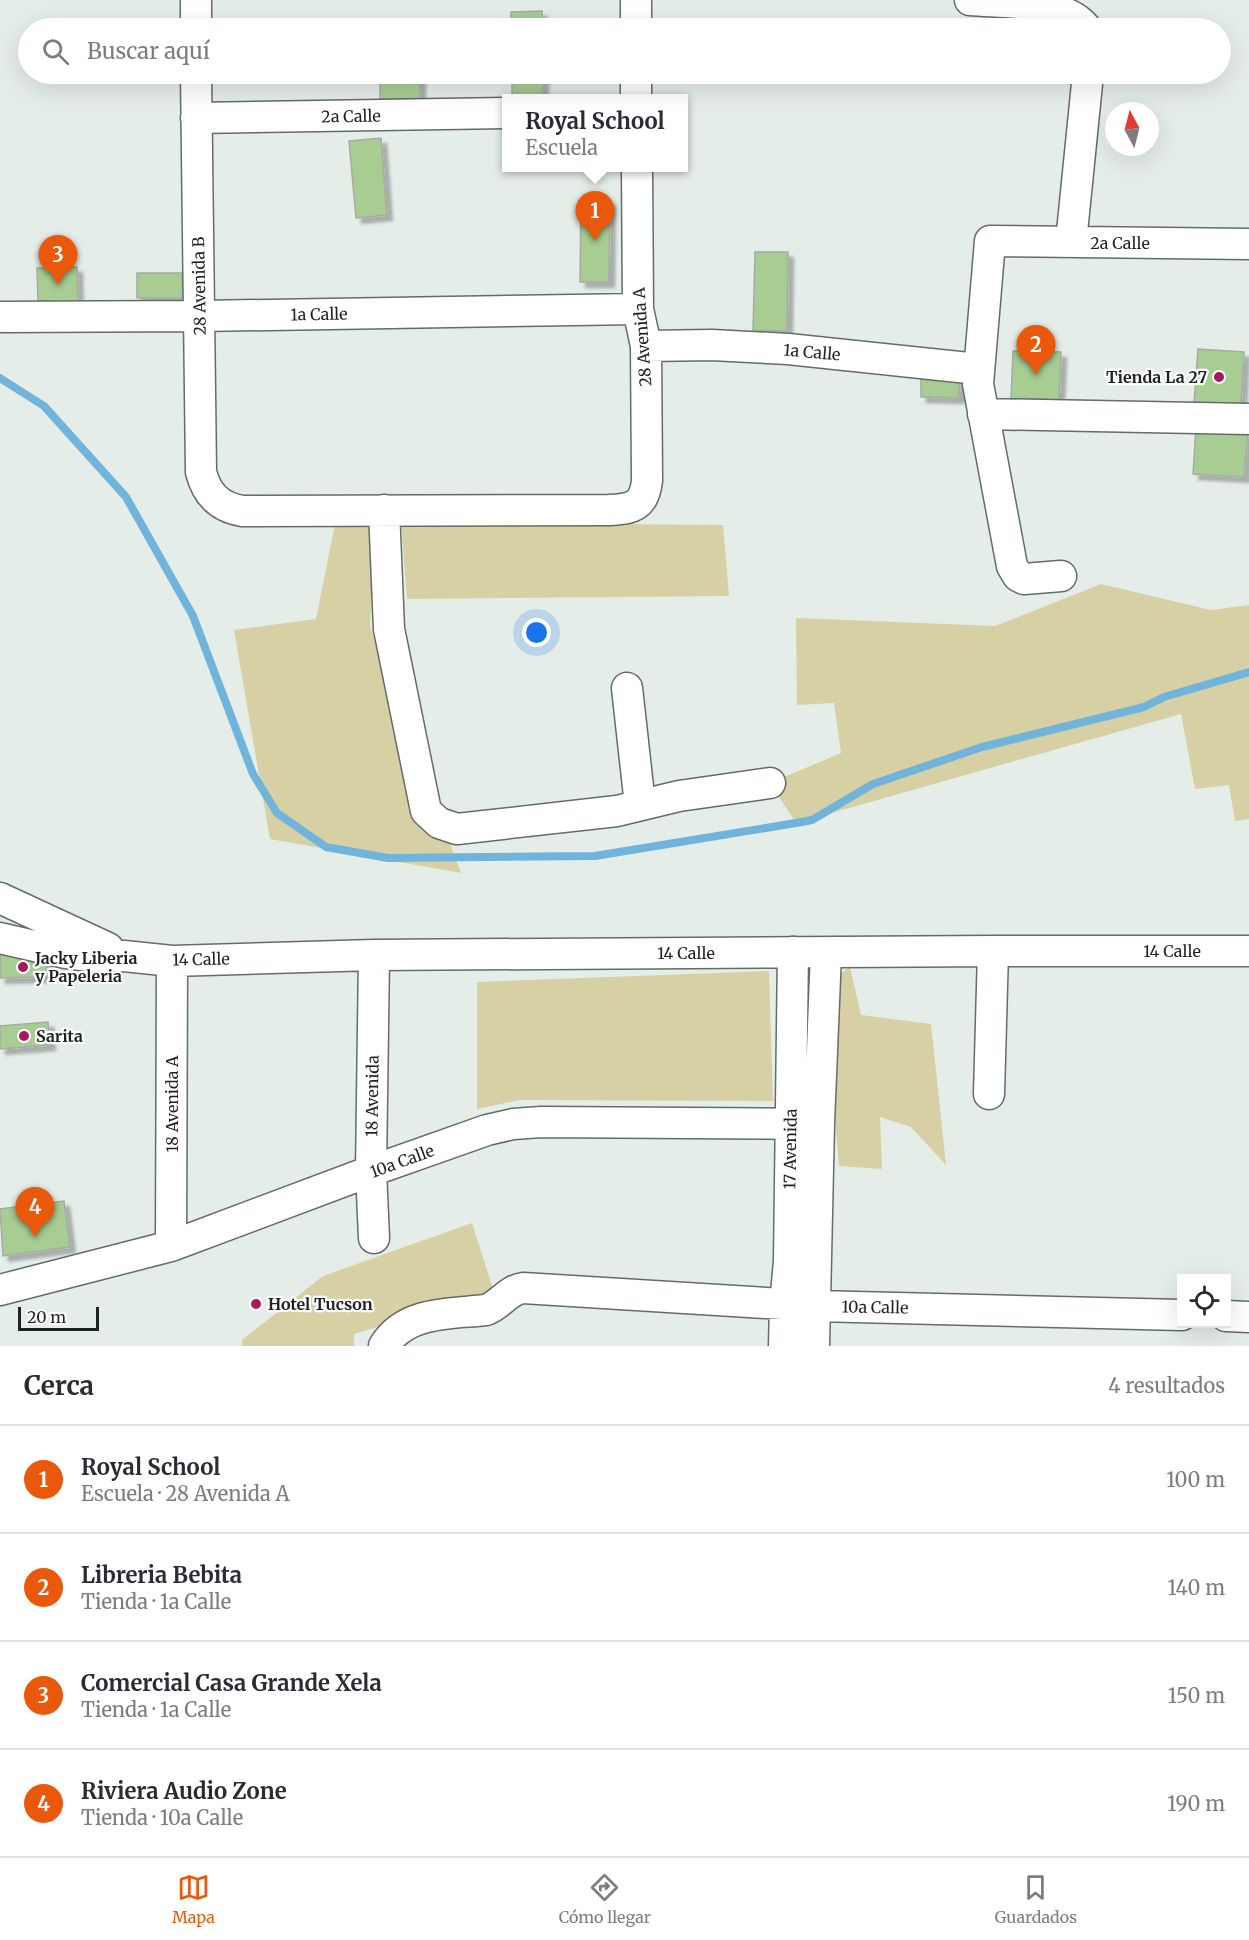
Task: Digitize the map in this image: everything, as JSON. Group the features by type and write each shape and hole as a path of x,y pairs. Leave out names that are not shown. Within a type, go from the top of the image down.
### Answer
{"street":[{"path":"196,0 196,18"},
{"path":"636,0 636,18"},
{"path":"970,0 1052,3 1078,18"},
{"name":"28 Avenida B","path":"196,84 201,472 205,485 221,504 242,511 384,510"},
{"path":"1071,243 1087,84"},
{"name":"2a Calle","path":"196,118 502,114"},
{"name":"28 Avenida A","path":"384,510 626,510 639,504 646,495 646,346 638,309 637,172"},
{"name":"2a Calle","path":"978,369 990,241 1249,244"},
{"name":"1a Calle","path":"0,317 638,309"},
{"name":"1a Calle","path":"646,346 712,345 788,349 978,369"},
{"path":"978,369 979,397 1014,571 1024,579 1061,576"},
{"path":"983,414 1249,419"},
{"path":"384,510 389,629 426,811 439,823 457,829 617,811 679,795 770,783"},
{"path":"627,688 640,805"},
{"name":"14 Calle","path":"0,898 124,956"},
{"name":"14 Calle","path":"0,938 95,957 124,956 172,961 374,955 1249,951"},
{"path":"989,1094 993,951"},
{"name":"17 Avenida","path":"794,952 805,1123 814,1346"},
{"name":"17 Avenida","path":"784,1346 784,1305 826,953"},
{"name":"18 Avenida","path":"374,955 371,1171 374,1238"},
{"name":"18 Avenida A","path":"171,1246 172,961"},
{"name":"10a Calle","path":"0,1290 171,1246 371,1171 487,1130 513,1124 541,1122 805,1123"},
{"name":"10a Calle","path":"392,1337 410,1321 429,1316 486,1310 495,1307 511,1292 523,1288 784,1305 1177,1315"},
{"path":"1231,1316 1249,1317"}],"shaded area":[{"path":"336,519 375,529 370,627 461,873 270,839 234,630 316,619"},
{"path":"401,522 723,525 729,596 407,599"},
{"path":"1101,584 1211,610 1249,605 1249,819 1235,821 1229,785 1195,789 1181,714 796,823 770,783 841,753 834,703 797,705 796,618 995,626"},
{"path":"850,967 861,1015 931,1024 946,1165 911,1127 880,1117 882,1169 839,1166 824,985"},
{"path":"769,971 773,1101 520,1100 477,1109 477,982"},
{"path":"472,1223 494,1292 354,1334 354,1346 242,1346 242,1340 323,1276"}],"building":[{"path":"542,11 542,18 511,18 511,12"},
{"path":"380,84 420,84 420,99 380,99"},
{"path":"512,84 543,84 543,94 512,94"},
{"path":"381,138 387,215 356,218 349,141"},
{"path":"581,200 610,200 609,282 580,282"},
{"path":"755,252 788,252 787,331 753,330"},
{"path":"77,267 78,303 38,303 37,268"},
{"path":"137,273 182,273 183,298 137,298"},
{"name":"Tienda La 27","path":"1198,349 1244,352 1241,405 1194,403"},
{"path":"1013,351 1061,352 1059,400 1011,398"},
{"path":"921,375 960,377 959,398 921,397"},
{"path":"1196,427 1248,430 1244,477 1193,474"},
{"name":"Jacky Liberia y Papeleria","path":"0,948 46,958 46,977 0,978"},
{"name":"Sarita","path":"48,1022 50,1045 0,1049 0,1026"},
{"path":"64,1201 70,1247 3,1256 0,1209"}],"waterway":[{"path":"0,378 44,406 126,497 193,616 253,774 277,813 326,847 388,858 595,856 812,820 873,784 982,747 1144,707 1164,697 1249,672"}],"place":[{"name":"Royal School","path":"595,241"},
{"name":"Comercial Casa Grande Xela","path":"58,285"},
{"name":"Libreria Bebita","path":"1036,375"},
{"name":"Tienda La 27","path":"1219,377"},
{"name":"Jacky Liberia y Papeleria","path":"23,967"},
{"name":"Sarita","path":"24,1036"},
{"name":"Riviera Audio Zone","path":"35,1237"},
{"name":"Hotel Tucson","path":"256,1304"}]}
